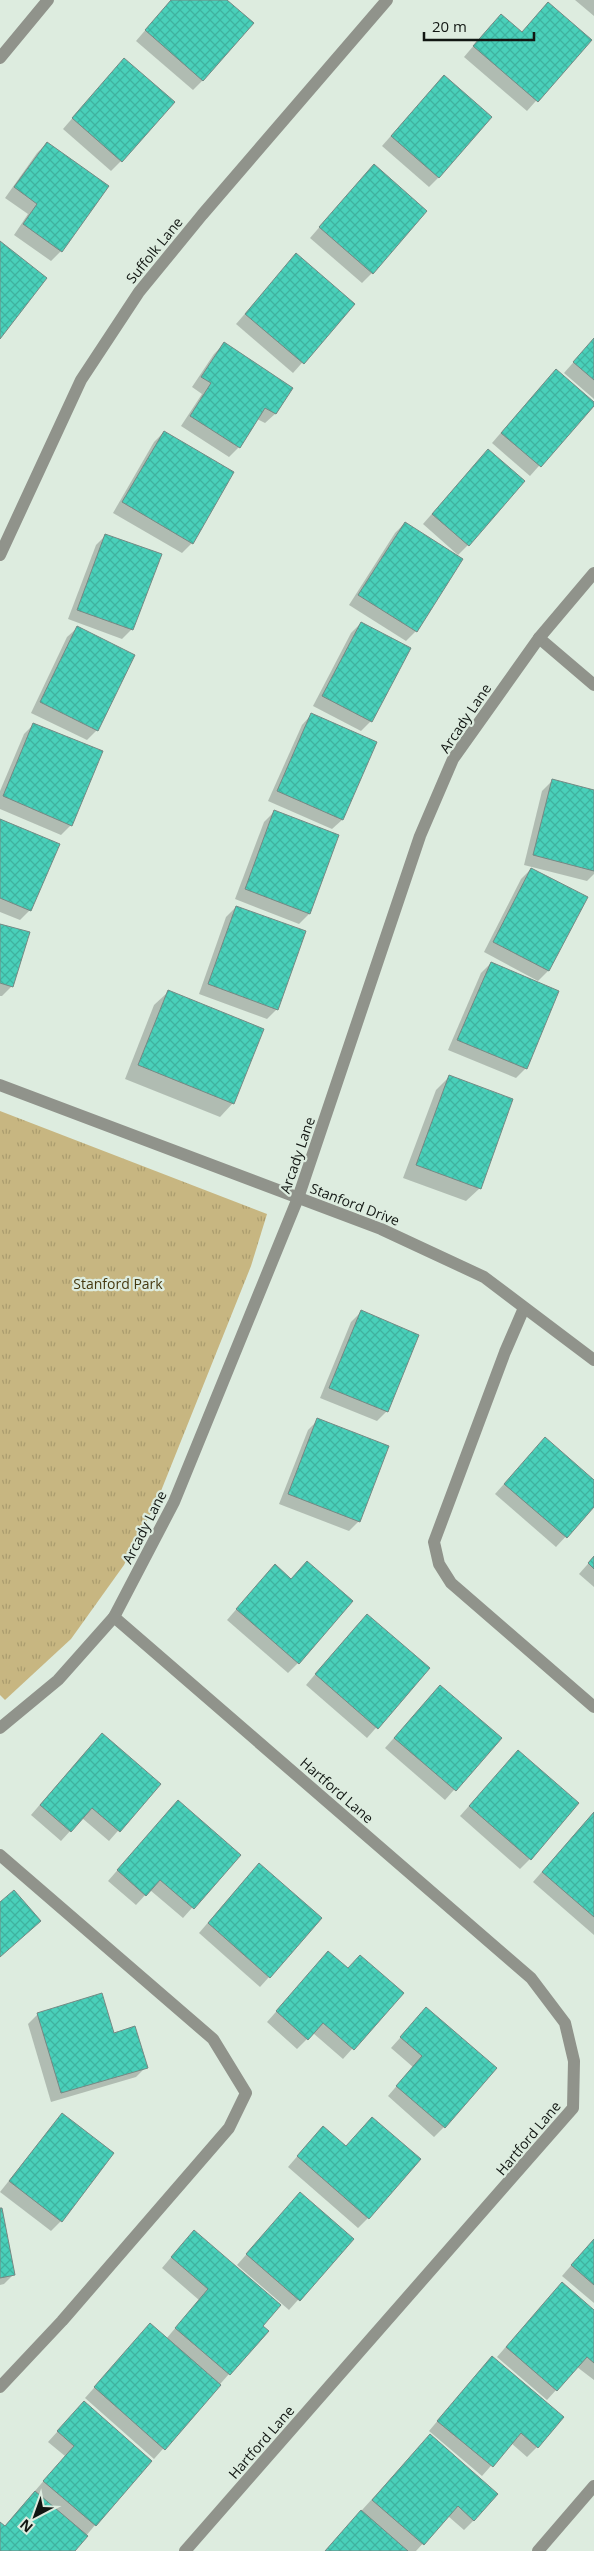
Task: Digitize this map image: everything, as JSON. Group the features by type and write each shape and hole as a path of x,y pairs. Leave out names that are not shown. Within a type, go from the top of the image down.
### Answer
{"street":[{"path":"0,58 48,0"},
{"name":"Suffolk Lane","path":"0,556 82,380 139,292 208,207 387,0"},
{"name":"Arcady Lane","path":"1,1727 58,1680 114,1617 174,1502 298,1198 420,836 453,759 539,638 594,573"},
{"path":"539,638 594,685"},
{"name":"Stanford Drive","path":"0,1085 381,1229 436,1253 484,1277 594,1360"},
{"path":"524,1308 504,1352 434,1542 439,1564 450,1583 594,1707"},
{"name":"Hartford Lane","path":"114,1617 531,1978 565,2023 574,2061 574,2108 185,2551"},
{"path":"0,1855 213,2040 246,2093 229,2128 62,2321 0,2387"},
{"path":"538,2551 594,2486"}],"green space":[{"name":"Stanford Park","path":"0,1111 267,1214 251,1266 157,1501 124,1565 71,1639 5,1700 0,1695"}],"building":[{"path":"171,0 227,0 254,23 203,81 145,30"},
{"path":"548,2 592,40 538,102 473,46 501,14 522,32"},
{"path":"124,58 175,102 122,162 72,118"},
{"path":"444,75 492,117 439,178 391,136"},
{"path":"47,142 109,186 62,252 23,224 37,204 14,187"},
{"path":"374,164 427,211 373,274 319,227"},
{"path":"0,241 47,278 0,339"},
{"path":"296,253 355,304 304,364 245,314"},
{"path":"594,338 594,380 573,362"},
{"path":"224,342 293,388 276,414 265,408 240,448 190,416 211,383 201,377"},
{"path":"556,369 594,402 594,406 541,467 501,433"},
{"path":"164,431 234,472 193,544 122,502"},
{"path":"488,449 525,481 469,546 432,514"},
{"path":"405,522 463,559 417,632 358,595"},
{"path":"105,534 162,554 133,630 77,610"},
{"path":"361,622 411,648 372,722 322,696"},
{"path":"77,626 135,655 98,731 40,702"},
{"path":"311,713 377,742 343,820 277,791"},
{"path":"33,723 103,751 72,826 3,796"},
{"path":"552,779 594,790 594,871 533,855"},
{"path":"274,810 339,835 310,914 245,889"},
{"path":"0,819 60,844 31,911 0,898"},
{"path":"531,868 588,897 549,971 493,942"},
{"path":"236,906 306,931 278,1010 208,984"},
{"path":"0,924 30,932 13,987 0,983"},
{"path":"491,962 559,991 527,1069 457,1040"},
{"path":"168,990 264,1029 234,1104 138,1065"},
{"path":"449,1075 513,1099 481,1189 416,1165"},
{"path":"361,1310 419,1335 388,1412 329,1388"},
{"path":"317,1418 389,1446 360,1522 288,1494"},
{"path":"545,1437 594,1480 594,1507 567,1538 504,1484"},
{"path":"594,1556 594,1569 588,1563"},
{"path":"307,1561 353,1601 299,1664 236,1609 275,1564 291,1579"},
{"path":"367,1614 430,1668 378,1729 315,1674"},
{"path":"440,1685 502,1738 456,1791 394,1738"},
{"path":"102,1733 161,1784 120,1832 92,1808 71,1832 40,1805"},
{"path":"518,1750 579,1803 531,1860 469,1806"},
{"path":"178,1800 241,1855 194,1909 160,1880 146,1896 117,1870"},
{"path":"594,1812 594,1917 542,1872"},
{"path":"259,1863 322,1918 270,1978 208,1923"},
{"path":"14,1890 41,1921 0,1957 0,1902"},
{"path":"328,1951 348,1968 360,1955 404,1993 354,2050 323,2023 308,2040 276,2011"},
{"path":"102,1993 114,2033 135,2026 148,2068 61,2093 37,2013"},
{"path":"426,2007 497,2068 445,2128 396,2086 422,2056 400,2037"},
{"path":"62,2113 114,2153 62,2222 9,2181"},
{"path":"372,2117 421,2159 369,2219 297,2156 323,2126 346,2146"},
{"path":"300,2192 354,2239 300,2301 246,2254"},
{"path":"0,2208 2,2208 15,2275 0,2278"},
{"path":"194,2230 281,2305 263,2326 269,2331 230,2375 175,2328 208,2289 171,2257"},
{"path":"594,2239 594,2285 571,2265"},
{"path":"562,2282 594,2310 594,2363 587,2357 557,2391 506,2347"},
{"path":"150,2323 221,2385 165,2450 94,2387"},
{"path":"492,2356 564,2417 538,2448 521,2433 493,2467 437,2421"},
{"path":"84,2401 152,2461 96,2526 43,2481 74,2446 57,2431"},
{"path":"430,2434 498,2494 474,2521 458,2506 424,2545 372,2500"},
{"path":"35,2491 88,2536 75,2551 0,2551 0,2522 5,2526"},
{"path":"361,2510 408,2551 325,2551"}]}
